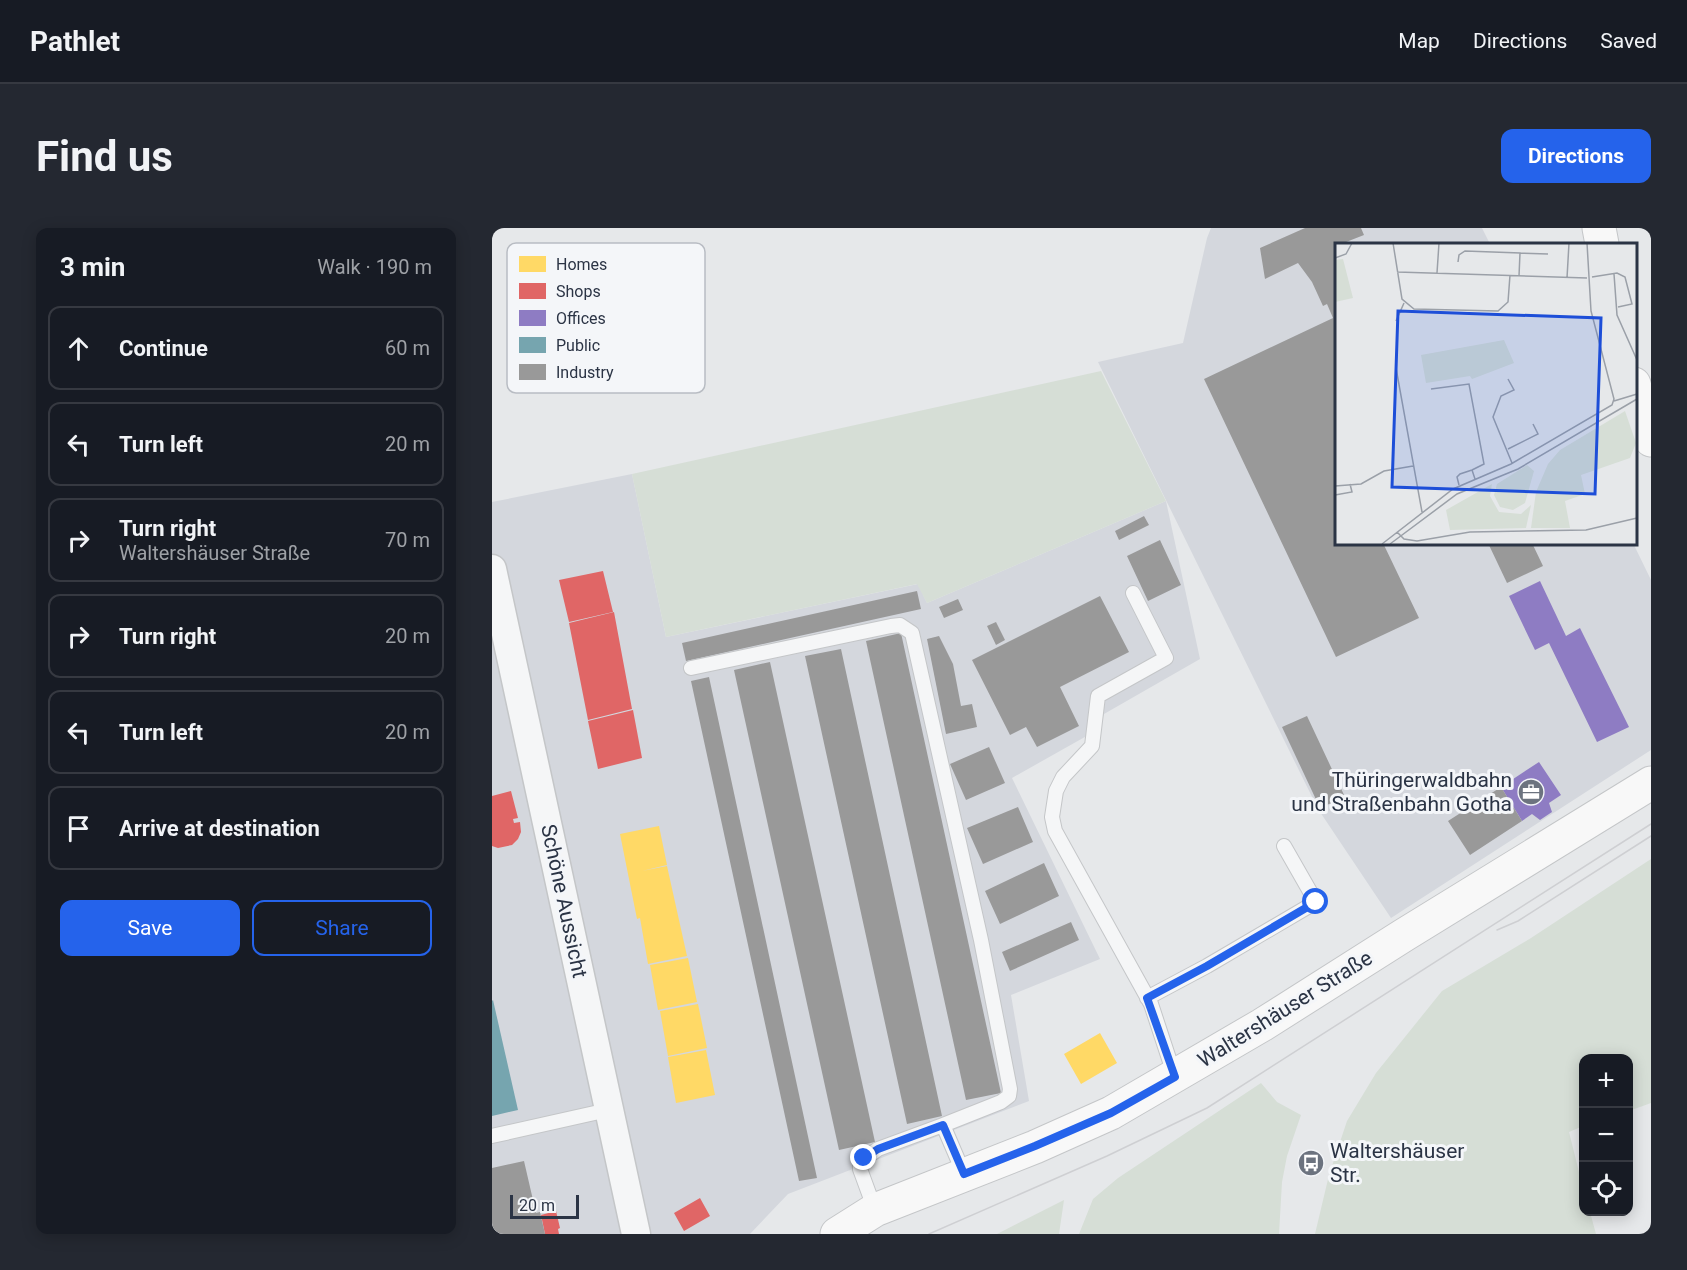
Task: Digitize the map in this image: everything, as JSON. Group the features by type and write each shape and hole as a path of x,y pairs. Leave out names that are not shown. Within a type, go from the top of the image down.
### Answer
{"main road":[{"path":"1599,228 1602,243"},
{"path":"1636,388 1651,440"},
{"name":"Waltershäuser Straße","path":"837,1234 876,1210 1111,1113 1262,1025 1414,928 1651,783"}],"street":[{"name":"Schöne Aussicht","path":"492,569 636,1234"}],"lane":[{"path":"1133,593 1166,658 1098,696 1092,746 1060,784 1052,817 1055,831 1147,998 1175,1077"},
{"path":"691,668 900,625 912,633 981,940 1010,1089 1009,1096 1001,1102 878,1149 860,1162 861,1174 876,1210"},
{"path":"1147,998 1207,966 1316,902 1284,846"},
{"path":"492,1136 608,1110"},
{"path":"943,1125 964,1174"}],"shaded area":[{"path":"1211,228 1482,228 1490,243 1335,243 1335,544 1633,544 1651,580 1651,750 1391,918 1318,809 1098,362 1183,343"},
{"path":"1101,371 1166,501 927,603 917,584 666,637 632,474"},
{"path":"632,474 666,637 918,584 927,603 1166,501 1200,659 1104,714 1099,729 1012,778 1100,959 1011,995 1029,1101 788,1194 750,1234 492,1234 492,502"},
{"path":"1651,859 1651,1103 1633,1110 1633,1054 1579,1054 1579,1128 1569,1132 1579,1172 1579,1216 1591,1216 1596,1234 1315,1234 1329,1175 1347,1121 1376,1073 1442,991 1531,938"},
{"path":"1261,1083 1277,1102 1301,1115 1287,1156 1282,1182 1279,1234 1079,1234 1093,1199 1118,1178"},
{"path":"1064,1200 1059,1234 997,1234"}],"building: Homes":[{"path":"659,826 667,865 642,871 667,866 687,956 648,964 640,918 637,919 620,834"},
{"path":"688,958 697,1002 658,1010 650,965"},
{"path":"698,1004 707,1048 668,1056 660,1011"},
{"path":"1100,1033 1117,1063 1081,1084 1064,1054"},
{"path":"706,1050 715,1095 676,1103 668,1057"}],"building: Shops":[{"path":"603,571 613,612 569,622 559,580"},
{"path":"614,612 632,709 588,720 569,623"},
{"path":"633,710 642,758 598,769 588,721"},
{"path":"511,791 518,818 513,819 514,823 520,822 521,832 512,845 498,848 492,846 492,796"},
{"path":"700,1198 710,1216 684,1231 674,1213"},
{"path":"556,1211 559,1234 545,1234 541,1215"}],"building: Offices":[{"path":"1540,581 1566,636 1580,628 1629,727 1597,742 1549,643 1535,650 1509,596"},
{"path":"1539,762 1561,795 1549,803 1552,812 1540,820 1532,814 1522,821 1501,787"}],"building: Public":[{"path":"492,1001 518,1110 492,1116"}],"building: Industry":[{"path":"1305,228 1361,228 1364,235 1344,243 1335,243 1335,544 1383,544 1419,618 1336,657 1204,379 1333,318 1327,304 1323,306 1312,282 1298,263 1265,279 1260,248"},
{"path":"1144,516 1149,525 1119,540 1115,531"},
{"path":"1160,540 1181,585 1148,601 1127,556"},
{"path":"1488,544 1532,544 1543,566 1507,583"},
{"path":"917,591 921,609 686,661 682,643"},
{"path":"1100,596 1129,652 1060,687 1079,726 1037,747 1026,727 1010,735 972,660"},
{"path":"958,599 963,610 944,618 939,607"},
{"path":"996,622 1005,640 996,645 987,626"},
{"path":"901,633 1001,1093 966,1100 866,641"},
{"path":"939,636 953,664 961,706 972,704 977,727 946,734 927,639"},
{"path":"841,649 942,1116 907,1124 805,656"},
{"path":"770,662 875,1142 839,1150 734,670"},
{"path":"709,677 817,1178 799,1181 691,681"},
{"path":"1307,716 1345,797 1320,808 1282,727"},
{"path":"989,747 1005,783 966,800 950,764"},
{"path":"1501,787 1522,821 1470,855 1448,821"},
{"path":"1018,807 1033,842 983,864 967,828"},
{"path":"1044,863 1059,896 1000,924 985,891"},
{"path":"1071,922 1079,940 1010,971 1002,952"},
{"path":"524,1161 536,1213 540,1212 545,1234 492,1234 492,1168"}],"tram line":[{"path":"929,1234 1107,1156 1207,1108 1651,824"},
{"path":"1497,930 1518,921 1651,836"}],"place":[{"name":"Thüringerwaldbahn und Straßenbahn Gotha","path":"1531,792"},
{"name":"Waltershäuser Str.","path":"1311,1163"}],"route":[{"path":"864,1158 878,1149 943,1125 964,1174 1111,1113 1175,1077 1147,998 1207,966 1316,902"}]}
